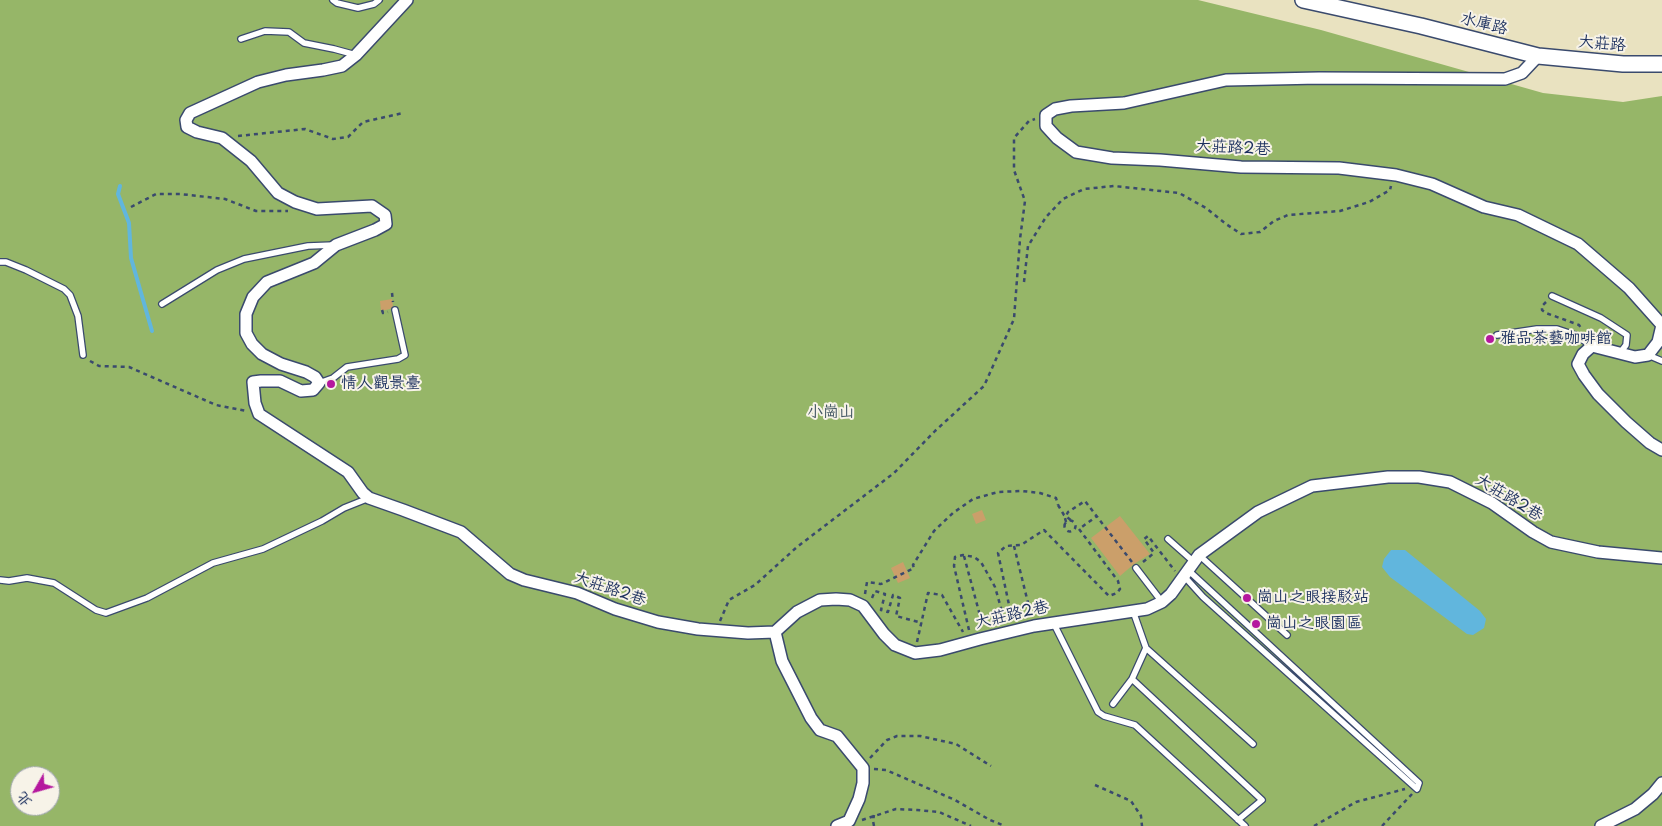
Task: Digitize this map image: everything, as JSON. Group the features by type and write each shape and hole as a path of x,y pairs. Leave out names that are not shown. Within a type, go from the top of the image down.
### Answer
{"street":[{"path":"369,498 363,493 348,472 260,414 255,403 253,382 280,381 301,390 313,390 319,383 315,377 306,372 282,364 262,354 252,344 246,333 246,314 253,297 267,282 314,262 336,245 386,224 385,215 372,206 317,209 295,202 278,193 251,161 222,138 197,132 187,127 186,120 190,113 258,82 286,75 342,66 356,56 407,0"},
{"name":"水庫路","path":"1303,0 1421,26 1538,56"},
{"path":"1046,115 1055,109 1070,106 1124,102 1226,80 1319,78 1505,79 1522,73 1538,56"},
{"name":"大莊路","path":"1538,56 1624,64 1662,64"},
{"name":"大莊路2巷","path":"1046,115 1046,126 1057,138 1076,152 1112,158 1242,167 1339,168 1396,175 1432,184 1484,207 1518,215 1578,244 1629,288 1662,325 1658,342 1648,355"},
{"path":"1648,355 1636,357 1588,343 1578,364 1598,394 1626,422 1650,443 1662,450"},
{"name":"大莊路2巷","path":"915,653 940,650 980,638 1054,622 1147,609 1162,602 1171,594 1189,568 1258,512 1312,486 1388,476 1419,477 1450,482 1492,503 1533,532 1551,542 1598,552 1662,558"},
{"name":"大莊路2巷","path":"369,498 461,532 510,574 524,580 577,593 616,609 658,622 698,629 748,633 775,632"},
{"path":"837,826 848,821 859,799 863,783 863,768 837,736 820,730 811,718 782,661 775,632 796,612 820,600 850,600 862,606 895,645 915,653"},
{"path":"1601,826 1635,809 1653,794 1662,783"}],"lane":[{"path":"333,0 337,3 358,8 374,4 379,0"},
{"path":"241,39 265,31 289,32 304,43 356,56"},
{"path":"162,304 218,270 244,259 308,246 336,245"},
{"path":"0,262 6,262 26,270 64,289 70,295 78,316 83,355"},
{"path":"1552,296 1601,318 1627,335 1626,345 1620,353"},
{"path":"319,383 333,378 347,367 398,359 405,354 395,310"},
{"path":"1497,335 1537,329 1557,330 1575,335 1588,343"},
{"path":"1648,355 1662,361"},
{"path":"0,580 9,582 27,578 54,583 96,610 106,613 147,598 213,563 263,549 322,521 344,508 369,498"},
{"path":"1168,539 1189,568 1203,597 1417,789 1420,783 1189,568"},
{"path":"1136,568 1162,602"},
{"path":"1189,568 1287,635"},
{"path":"1133,611 1146,648 1253,744"},
{"path":"1054,622 1098,712 1104,716 1136,725 1244,826"},
{"path":"1113,704 1132,679 1146,648"},
{"path":"1132,679 1262,800 1238,820"}],"path":[{"path":"222,138 305,129 332,139 348,137 362,122 403,113"},
{"path":"716,630 729,600 755,585 803,542 894,473 935,431 984,386 1014,319 1025,201 1014,170 1014,138 1029,120 1046,115"},
{"path":"1024,282 1028,246 1046,217 1063,199 1084,189 1114,186 1179,193 1206,208 1241,234 1260,232 1274,221 1288,215 1340,211 1369,202 1390,190 1396,175"},
{"path":"131,207 156,194 180,194 225,199 256,211 292,211"},
{"path":"1552,296 1542,306 1542,310 1579,326 1588,343"},
{"path":"83,355 99,366 129,367 216,405 260,414"},
{"path":"922,623 896,616 900,598 892,595 888,612 881,610 885,594 875,591 873,598 864,596 867,582 881,584 908,572 914,568 913,565 934,531 953,513 973,500 1007,491 1031,491 1053,496 1056,498 1064,515 1072,520 1075,526 1072,531 1067,531 1065,528 1065,518 1068,512 1085,501 1136,568 1154,553 1144,539 1148,536 1189,568"},
{"path":"1013,622 998,553 1006,546 1021,545 1044,530 1109,596 1117,593 1120,589 1118,581 1079,529 1096,516"},
{"path":"1066,522 1072,520"},
{"path":"1014,546 1034,626"},
{"path":"963,555 982,623 976,627 980,638"},
{"path":"915,653 928,593 942,595 961,631 966,632 970,630 954,566 955,557 963,555 974,557 980,562 994,587 1008,626"},
{"path":"863,768 887,740 897,736 920,736 956,744 991,766"},
{"path":"863,768 886,770 955,800 990,820 1005,826"},
{"path":"1095,785 1131,801 1141,816 1142,826"},
{"path":"1314,826 1356,802 1409,788 1417,789"},
{"path":"1382,826 1417,789"},
{"path":"848,821 858,821 896,810 917,810 938,812 971,826"},
{"path":"874,816 874,826"}],"green space":[{"name":"小崗山","path":"0,0 1198,0 1321,30 1543,93 1623,102 1662,96 1662,826 0,826"}],"water":[{"path":"1391,550 1405,550 1480,611 1486,619 1484,628 1473,635 1467,634 1390,577 1382,567 1384,559"}],"building":[{"path":"392,299 393,306 390,309 381,311 380,301"},
{"path":"982,510 986,520 976,524 972,514"},
{"path":"1120,516 1150,554 1120,576 1091,538"},
{"path":"903,562 910,578 898,583 891,568"}],"waterway":[{"path":"120,186 118,194 129,223 131,258 152,331"}],"place":[{"name":"雅品茶藝咖啡館","path":"1490,339"},
{"name":"情人觀景臺","path":"331,384"},
{"name":"崗山之眼接駁站","path":"1247,598"},
{"name":"崗山之眼園區","path":"1256,624"}]}
